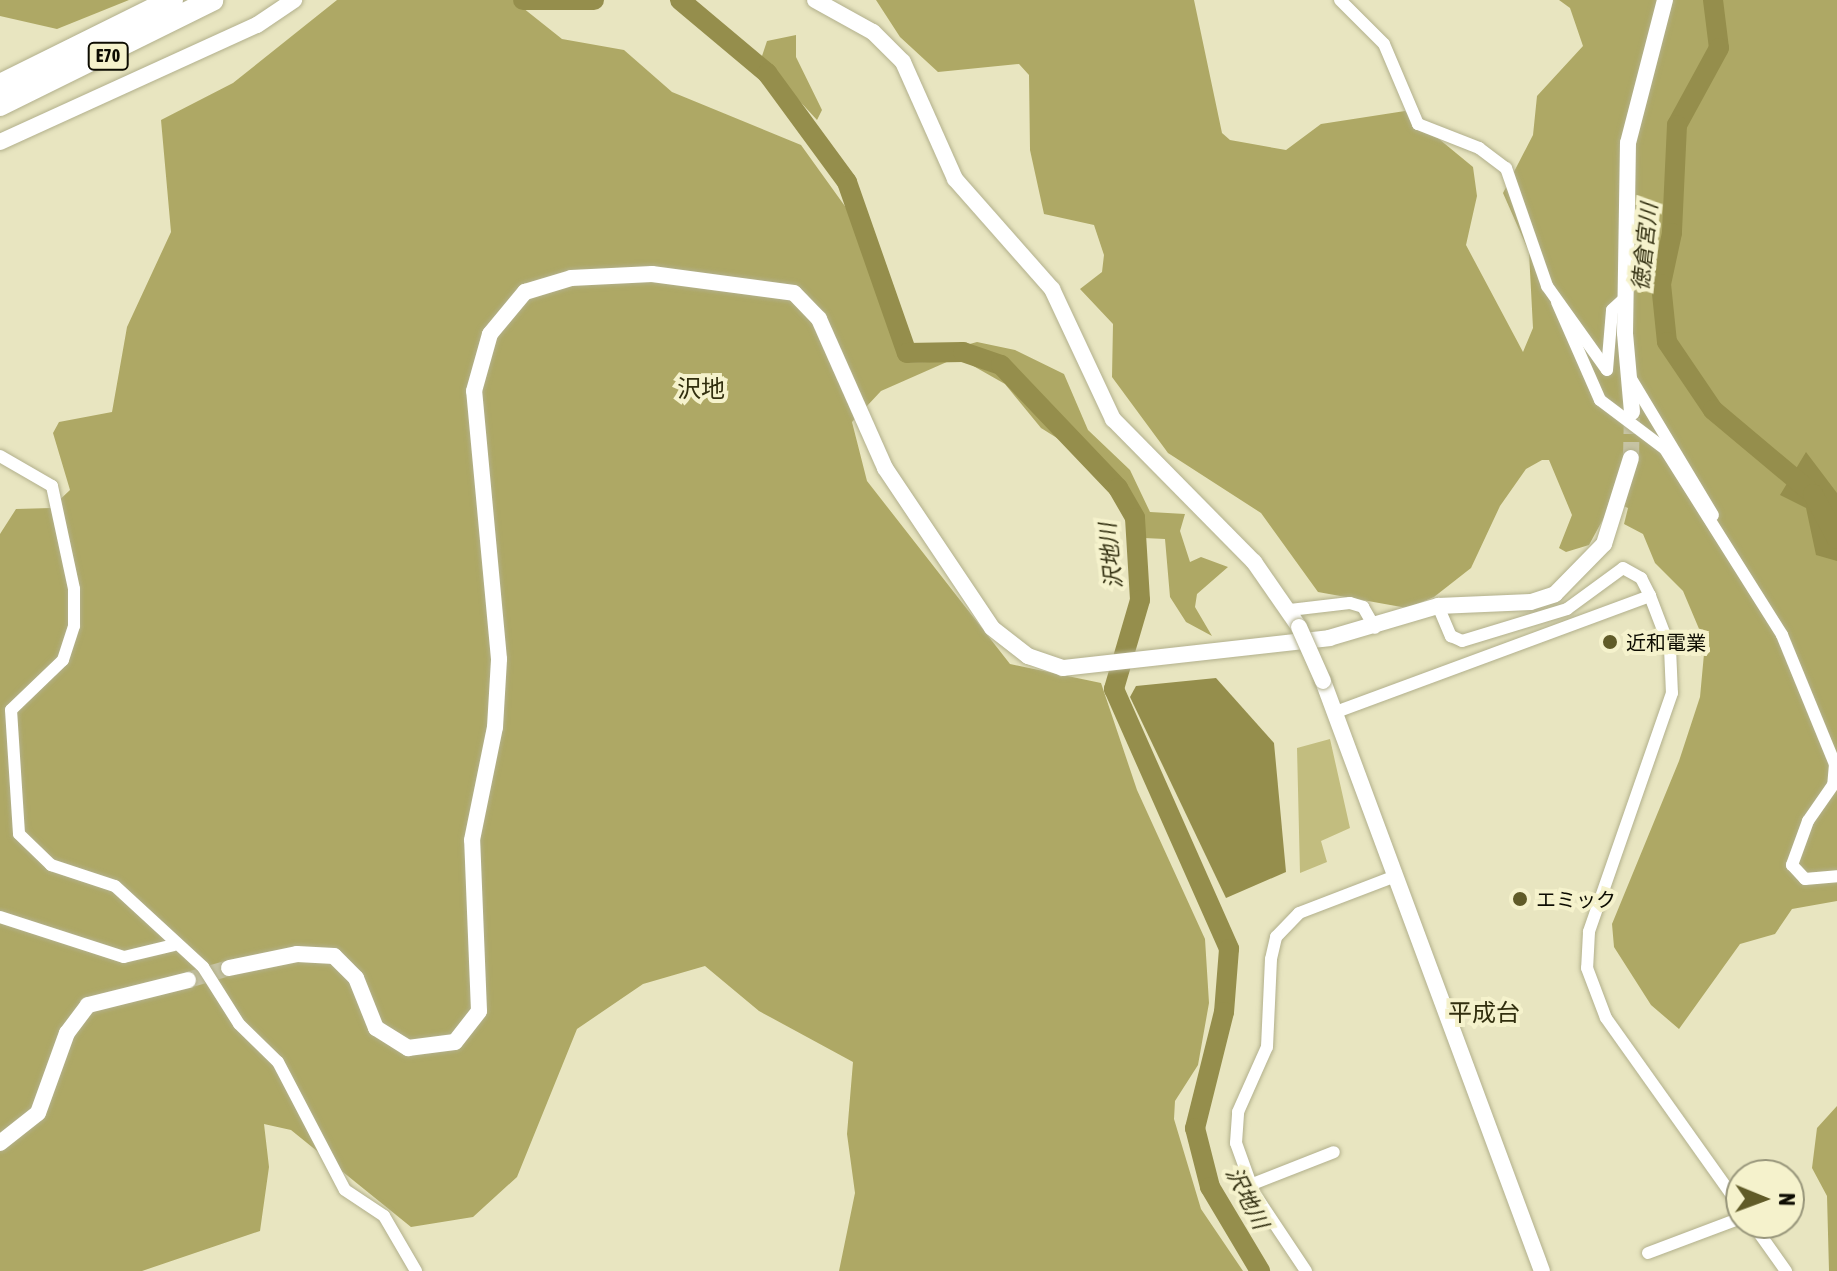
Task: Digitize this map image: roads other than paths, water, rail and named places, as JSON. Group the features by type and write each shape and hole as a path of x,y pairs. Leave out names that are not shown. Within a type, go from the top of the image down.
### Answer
{"highway":[{"name":"E70","path":"0,85 172,0"},
{"name":"E70","path":"0,105 212,0"}],"street":[{"path":"0,142 257,25 294,0"},
{"path":"815,0 892,48 919,90 955,179 1052,289 1113,419 1254,562 1290,610 1336,712 1393,877 1542,1271"},
{"path":"1340,0 1384,44 1418,124 1479,148 1506,168 1557,302 1606,409 1665,449 1719,525"},
{"path":"1632,412 1626,297 1628,143 1665,0"},
{"path":"229,968 297,954 334,956 356,978 376,1028 408,1048 455,1042 479,1011 472,840 495,727 499,659 474,391 490,334 525,292 571,278 652,274 794,293 833,347 885,468 992,628 1044,663 1083,668 1172,658 1375,628 1438,606 1531,602 1575,580 1620,511 1631,458"},
{"path":"1557,302 1607,370 1612,310 1626,297"},
{"path":"1628,374 1719,525 1747,586 1782,635 1835,764 1833,785 1808,821 1792,865 1805,879 1837,876"},
{"path":"0,456 52,486 74,589 74,626 63,660 11,710 19,834 51,865 115,886 174,945 203,967 239,1024 278,1062 345,1190 384,1216 416,1271"},
{"path":"1438,606 1451,636 1462,641 1567,609 1623,568 1641,578 1650,596 1670,648 1674,685 1589,932 1587,968 1606,1018 1725,1185"},
{"path":"1336,712 1650,596"},
{"path":"1290,610 1350,603 1363,607 1375,628"},
{"path":"1306,1271 1250,1185 1235,1130 1267,1047 1276,937 1299,913 1393,877"},
{"path":"0,917 124,957 174,945"},
{"path":"0,1143 38,1113 67,1033 88,1005 188,980"},
{"path":"1250,1185 1334,1152"},
{"path":"1648,1253 1725,1224"},
{"path":"1763,1239 1786,1271"}],"waterway":[{"name":"沢地川","path":"523,0 594,0"},
{"name":"沢地川","path":"680,0 767,73 847,182 907,353 963,352 1001,365 1118,488 1135,518 1140,600 1114,689 1229,949 1224,1012 1195,1128 1210,1187 1260,1271"},
{"name":"徳倉宮川","path":"1713,0 1719,48 1677,125 1672,233 1661,284 1667,342 1713,410 1813,494 1837,539"}],"tunnel":[{"path":"1631,458 1632,412"},
{"path":"188,980 229,968"}],"place":[{"name":"近和電業","path":"1610,642"},
{"name":"エミック","path":"1520,899"}],"district":[{"name":"沢地","path":"701,389"},
{"name":"平成台","path":"1484,1013"}]}
